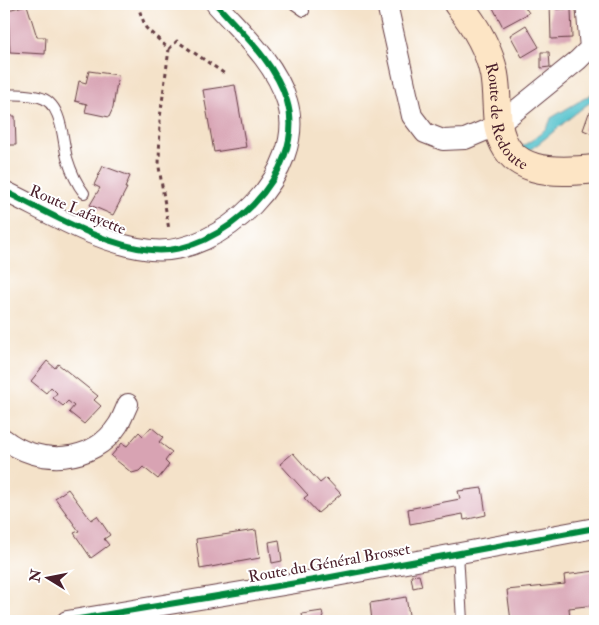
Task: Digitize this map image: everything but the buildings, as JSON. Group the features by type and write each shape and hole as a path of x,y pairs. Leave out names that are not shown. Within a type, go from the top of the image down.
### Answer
{"main road":[{"name":"Route de Redoute","path":"458,4 469,17 488,54 494,75 498,125 504,144 522,162 533,168 556,172 595,169"}],"street":[{"name":"Route Lafayette","path":"4,191 104,238 152,250 192,245 211,238 244,212 269,186 285,159 290,120 287,102 273,71 216,4"},
{"path":"387,4 412,116 419,126 435,137 455,141 465,139 498,125 593,45 586,4"},
{"path":"4,439 25,453 39,456 65,458 80,455 105,439 118,426 128,404"},
{"name":"Route du Général Brosset","path":"68,621 153,613 320,579 595,528"}],"lane":[{"path":"294,4 304,12"},
{"path":"4,94 39,97 46,100 61,124 67,158 76,182 84,194"},
{"path":"458,553 462,621"}],"path":[{"path":"137,4 146,28 169,49"},
{"path":"169,231 159,168 160,118 169,49 177,41 225,74"}],"water":[{"path":"595,92 595,99 539,143 519,157 513,152 541,133 551,118"}],"cycle path":[{"path":"4,191 94,235 113,242 151,250 178,249 204,240 230,225 253,205 272,181 285,155 290,128 287,101 282,87 266,61 247,37 216,4"},
{"path":"67,621 320,579 595,528"}]}
